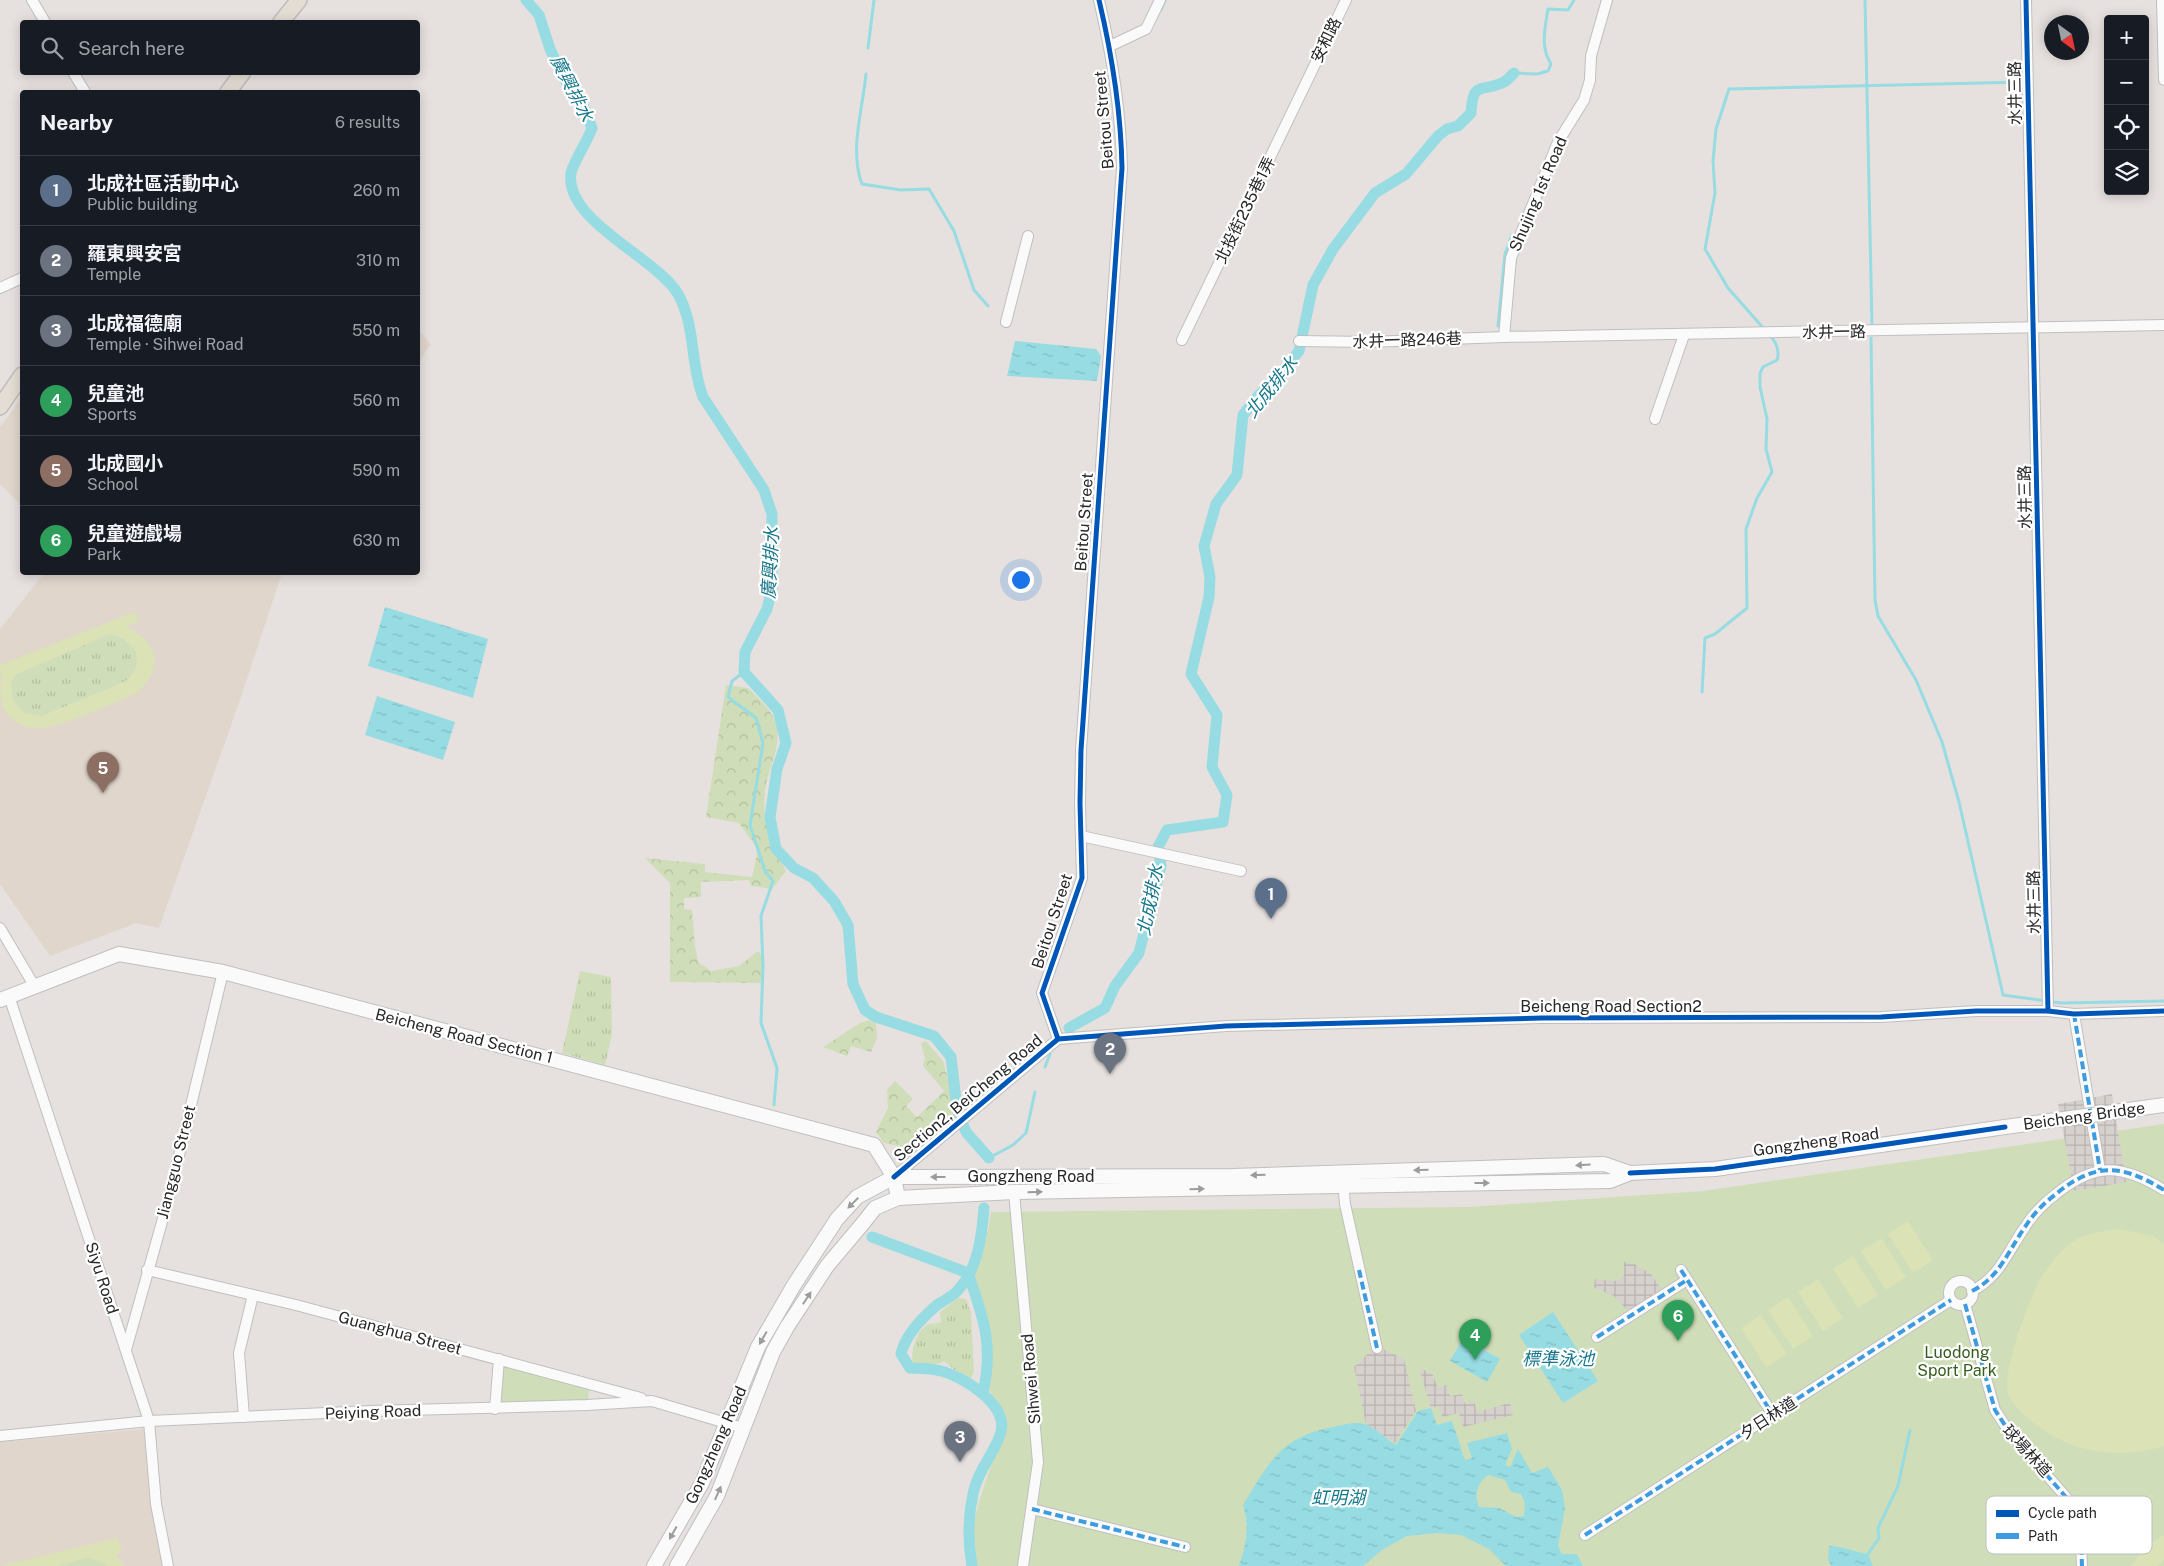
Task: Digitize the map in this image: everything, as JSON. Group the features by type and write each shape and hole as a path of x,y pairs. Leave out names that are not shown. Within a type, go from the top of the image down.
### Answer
{"main road":[{"path":"283,20 299,0"},
{"path":"230,90 241,75"},
{"path":"0,407 20,378"}],"street":[{"path":"32,0 44,20"},
{"name":"Beitou Street","path":"1058,1039 1042,993 1082,878 1081,750 1122,168 1121,135 1110,46 1099,0"},
{"path":"1110,46 1146,29 1160,0"},
{"name":"安和路","path":"1307,80 1346,0"},
{"name":"Shujing 1st Road","path":"1504,337 1511,258 1558,142 1584,100 1590,80 1592,56 1607,0"},
{"name":"水井三路","path":"2026,0 2048,1003"},
{"path":"2162,0 2164,80"},
{"path":"75,75 83,90"},
{"name":"北投街235巷1弄","path":"1182,340 1307,80"},
{"path":"1006,322 1028,236"},
{"path":"0,288 20,279"},
{"name":"水井一路","path":"1504,337 2033,329 2164,325"},
{"path":"1654,419 1684,335"},
{"name":"水井一路246巷","path":"1305,341 1369,342 1504,337"},
{"path":"1082,836 1241,871"},
{"path":"0,928 35,987"},
{"name":"Beicheng Road Section 1","path":"5,998 119,954 223,972 874,1145 894,1177 898,1198"},
{"name":"Jiangguo Street","path":"126,1351 147,1270 169,1198 223,972"},
{"name":"Siyu Road","path":"5,998 149,1421 156,1504 168,1566"},
{"name":"Beicheng Road Section2","path":"1058,1039 1226,1026 1542,1018 1881,1017 1976,1011 2048,1003 2074,1014 2164,1011"},
{"path":"2074,1014 2100,1170"},
{"name":"Section2, BeiCheng Road","path":"894,1177 1058,1039"},
{"name":"Beicheng Bridge","path":"2005,1128 2164,1105"},
{"name":"Gongzheng Road","path":"654,1566 702,1483 758,1347 794,1285 837,1219 858,1198 894,1177 1233,1176 1343,1179 1610,1181 1630,1173 1715,1168 2005,1128"},
{"path":"1972,1291 1985,1284 1994,1276 2025,1226 2039,1208 2072,1180 2100,1170 2124,1171 2164,1190"},
{"path":"1014,1176 1014,1192"},
{"path":"1343,1179 1345,1204 1377,1348"},
{"name":"Gongzheng Road","path":"677,1566 717,1496 773,1352 827,1266 875,1208 898,1198 1343,1179"},
{"name":"Sihwei Road","path":"1014,1192 1038,1462 1023,1566"},
{"name":"Guanghua Street","path":"147,1270 253,1295 652,1401"},
{"path":"1681,1270 1773,1415"},
{"path":"1597,1337 1687,1280"},
{"path":"1965,1282 1972,1291 1971,1299 1965,1304 1958,1304 1951,1300 1949,1293 1954,1283 1965,1282"},
{"path":"244,1417 240,1353 253,1295"},
{"name":"夕日林道","path":"1585,1535 1951,1300"},
{"name":"球場林道","path":"1965,1304 1994,1410 2010,1433 2065,1496"},
{"path":"495,1409 499,1359"},
{"name":"Peiying Road","path":"0,1436 149,1421 495,1409 652,1401 743,1428"},
{"path":"1032,1509 1185,1547"}],"shaded area":[{"path":"420,332 431,344 420,360"},
{"path":"20,400 20,504 0,484 0,427"},
{"path":"42,575 281,575 239,703 159,928 136,923 50,956 0,884 0,629"},
{"path":"2112,1094 2126,1182 2074,1191 2058,1104"},
{"path":"1624,1262 1634,1264 1651,1274 1667,1298 1629,1312 1614,1296 1594,1288 1595,1279 1617,1281 1624,1275"},
{"path":"1376,1346 1404,1359 1416,1411 1395,1443 1366,1424 1354,1367"},
{"path":"1419,1367 1433,1375 1438,1388 1447,1385 1450,1396 1462,1394 1465,1404 1474,1401 1477,1412 1510,1403 1513,1415 1463,1427 1459,1413 1442,1417 1439,1406 1431,1408"},
{"path":"144,1429 165,1566 0,1566 0,1442"}],"green space":[{"path":"134,612 140,620 126,627 146,640 152,648 154,656 151,674 146,684 137,693 76,718 42,728 30,728 19,724 6,713 1,700 2,674 0,674 0,665","holes":["109,634 124,639 136,651 137,656 136,668 126,681 42,716 24,713 13,700 11,684 15,675"]},
{"path":"109,634 124,639 136,651 136,668 126,681 42,716 24,713 13,700 11,684 15,675"},
{"path":"726,685 748,688 768,710 776,724 777,746 767,780 764,805 770,838 786,871 772,889 751,886 749,880 701,882 701,897 684,898 684,909 692,910 698,962 711,971 739,966 758,951 763,958 764,983 670,982 670,883 645,858 705,864 705,872 752,877 758,850 739,823 706,817"},
{"path":"580,971 611,977 612,1034 605,1065 562,1053"},
{"path":"870,1020 876,1023 877,1038 871,1052 851,1046 847,1056 823,1047 860,1023"},
{"path":"926,1041 943,1061 950,1086 954,1117 930,1138 907,1148 884,1143 876,1132 888,1108 887,1090 895,1081 913,1099 906,1106 917,1117 944,1091 923,1066 925,1058 921,1043"},
{"name":"Luodong Sport Park","path":"2164,1124 2164,1566 973,1566 971,1537 979,1501 1006,1421 988,1388 985,1322 972,1284 983,1241 988,1231 991,1212 1469,1207 1703,1191"},
{"path":"1908,1221 1933,1260 1913,1273 1888,1234"},
{"path":"2119,1229 2153,1236 2164,1244 2164,1446 2128,1453 2110,1453 2076,1446 2043,1430 2029,1419 2013,1402 2009,1396 2007,1386 2012,1354 2024,1317 2045,1272 2060,1253 2077,1239 2089,1234"},
{"path":"1881,1238 1906,1277 1886,1290 1861,1251"},
{"path":"1853,1256 1878,1295 1858,1308 1833,1269"},
{"path":"1818,1279 1843,1318 1823,1331 1798,1292"},
{"path":"1788,1297 1813,1336 1793,1349 1768,1310"},
{"path":"958,1298 966,1299 971,1313 974,1372 971,1378 963,1377 944,1361 929,1366 921,1366 913,1364 912,1359 913,1348 923,1328 927,1325 941,1322 940,1312"},
{"path":"1761,1315 1787,1354 1766,1367 1741,1328"},
{"path":"499,1359 590,1385 587,1405 495,1409"},
{"path":"2164,1535 2164,1560 2158,1566 2130,1566 2140,1554 2152,1554 2152,1542"},
{"path":"118,1538 122,1552 116,1555 125,1566 108,1566 97,1560 87,1558 57,1566 0,1566"},
{"path":"87,1558 97,1560 108,1566 57,1566"}],"water":[{"path":"1015,341 1096,349 1101,356 1097,381 1007,376"},
{"path":"385,607 488,639 473,698 368,666"},
{"path":"377,696 455,722 443,760 365,735"},
{"name":"標準泳池","path":"1553,1312 1598,1381 1563,1403 1519,1335"},
{"path":"1463,1338 1500,1359 1487,1382 1450,1361"},
{"name":"虹明湖","path":"1431,1408 1437,1425 1452,1421 1465,1460 1472,1458 1467,1443 1507,1433 1512,1449 1505,1465 1510,1467 1518,1449 1532,1473 1548,1467 1562,1490 1565,1508 1558,1546 1562,1554 1577,1554 1583,1566 1506,1566 1489,1549 1461,1535 1436,1533 1407,1536 1382,1550 1363,1566 1239,1566 1244,1551 1247,1528 1243,1505 1269,1464 1288,1445 1315,1431 1357,1423 1372,1428 1396,1445 1418,1411","holes":["1488,1475 1505,1480 1511,1492 1521,1494 1525,1503 1524,1516 1516,1517 1499,1508 1479,1507 1477,1494 1479,1485 1484,1478"]},
{"path":"1829,1546 1868,1554 1873,1566 1831,1566 1828,1560"}],"waterway":[{"name":"廣興排水","path":"526,0 539,15 550,49 564,79 581,100 592,128 572,169 573,190 582,207 596,223 651,266 667,280 678,294 688,319 696,371 703,397 764,490 772,514 772,589 767,609 745,652 744,672 778,710 786,743 777,769 770,817 776,849 794,868 813,878 834,901 848,925 853,984 865,1010 876,1017 934,1036 951,1057 957,1109 966,1132 989,1158"},
{"path":"868,48 874,0"},
{"path":"1161,10 1165,0"},
{"name":"北成排水","path":"1514,73 1537,74 1548,71 1551,64 1544,44 1548,9 1568,10 1574,0"},
{"path":"1865,0 1872,325"},
{"name":"北成排水","path":"1069,1028 1105,1008 1115,986 1139,953 1161,866 1158,847 1167,830 1223,822 1227,795 1212,767 1217,715 1191,674 1209,597 1210,577 1204,546 1216,504 1237,475 1243,415 1299,351 1313,285 1333,249 1375,193 1406,174 1438,136 1447,129 1458,126 1471,113 1474,96 1479,89 1504,82 1514,73"},
{"path":"866,74 857,143 858,171 862,184 901,190 929,189 954,231 974,290 988,306"},
{"path":"1765,330 1728,288 1705,249 1715,193 1713,161 1716,129 1729,89 2024,82"},
{"path":"1498,326 1505,254 1512,235"},
{"path":"1702,692 1705,638 1715,634 1747,608 1746,529 1757,498 1772,472 1766,449 1767,419 1760,387 1760,373 1763,367 1777,360 1778,357 1777,346 1769,335"},
{"path":"1871,338 1875,600 1878,616 1916,680 1942,742 1959,802 2003,995 2061,1003 2164,1001"},
{"path":"744,672 732,681 728,697 756,718 763,743 750,825 765,871 773,881 761,916 763,966 761,1023 777,1068 774,1105"},
{"name":"北成排水","path":"1045,1067 1050,1054"},
{"name":"北成排水","path":"989,1158 1013,1145 1026,1133 1035,1092"},
{"path":"972,1566 969,1530 971,1503 978,1478 1000,1435 1002,1424 999,1414 983,1394 973,1386 951,1374 941,1371 910,1368 901,1354 910,1334 937,1305 959,1289 971,1271 978,1251 984,1208"},
{"path":"872,1237 968,1273 982,1317 987,1345 986,1375 983,1392"},
{"path":"1868,1554 1879,1538 1878,1528 1898,1486 1910,1430"}],"marked path":[{"path":"2074,1014 2100,1170"},
{"path":"1972,1291 1982,1285 1997,1271 2028,1222 2039,1209 2052,1197 2083,1176 2109,1170 2122,1171 2149,1181 2164,1190"},
{"path":"1359,1270 1377,1348"},
{"path":"1681,1270 1773,1415"},
{"path":"1597,1337 1687,1280"},
{"path":"1585,1535 1951,1300"},
{"path":"1965,1304 1995,1410 2010,1433 2065,1496"},
{"path":"1032,1509 1185,1547"},
{"path":"2082,1554 2082,1566"}],"cycle path":[{"path":"1058,1039 1042,993 1082,878 1081,750 1122,168 1120,125 1115,83 1099,0"},
{"path":"2026,0 2048,1011"},
{"path":"894,1177 1058,1039 1226,1026 1542,1018 1881,1017 1976,1011 2048,1011 2074,1014 2164,1011"},
{"path":"1630,1173 1715,1169 2005,1127"}],"place":[{"name":"北成國小","path":"103,793"},
{"name":"北成社區活動中心","path":"1271,919"},
{"name":"羅東興安宮","path":"1110,1074"},
{"name":"兒童遊戲場","path":"1678,1341"},
{"name":"兒童池","path":"1475,1360"},
{"name":"北成福德廟","path":"960,1462"}]}
